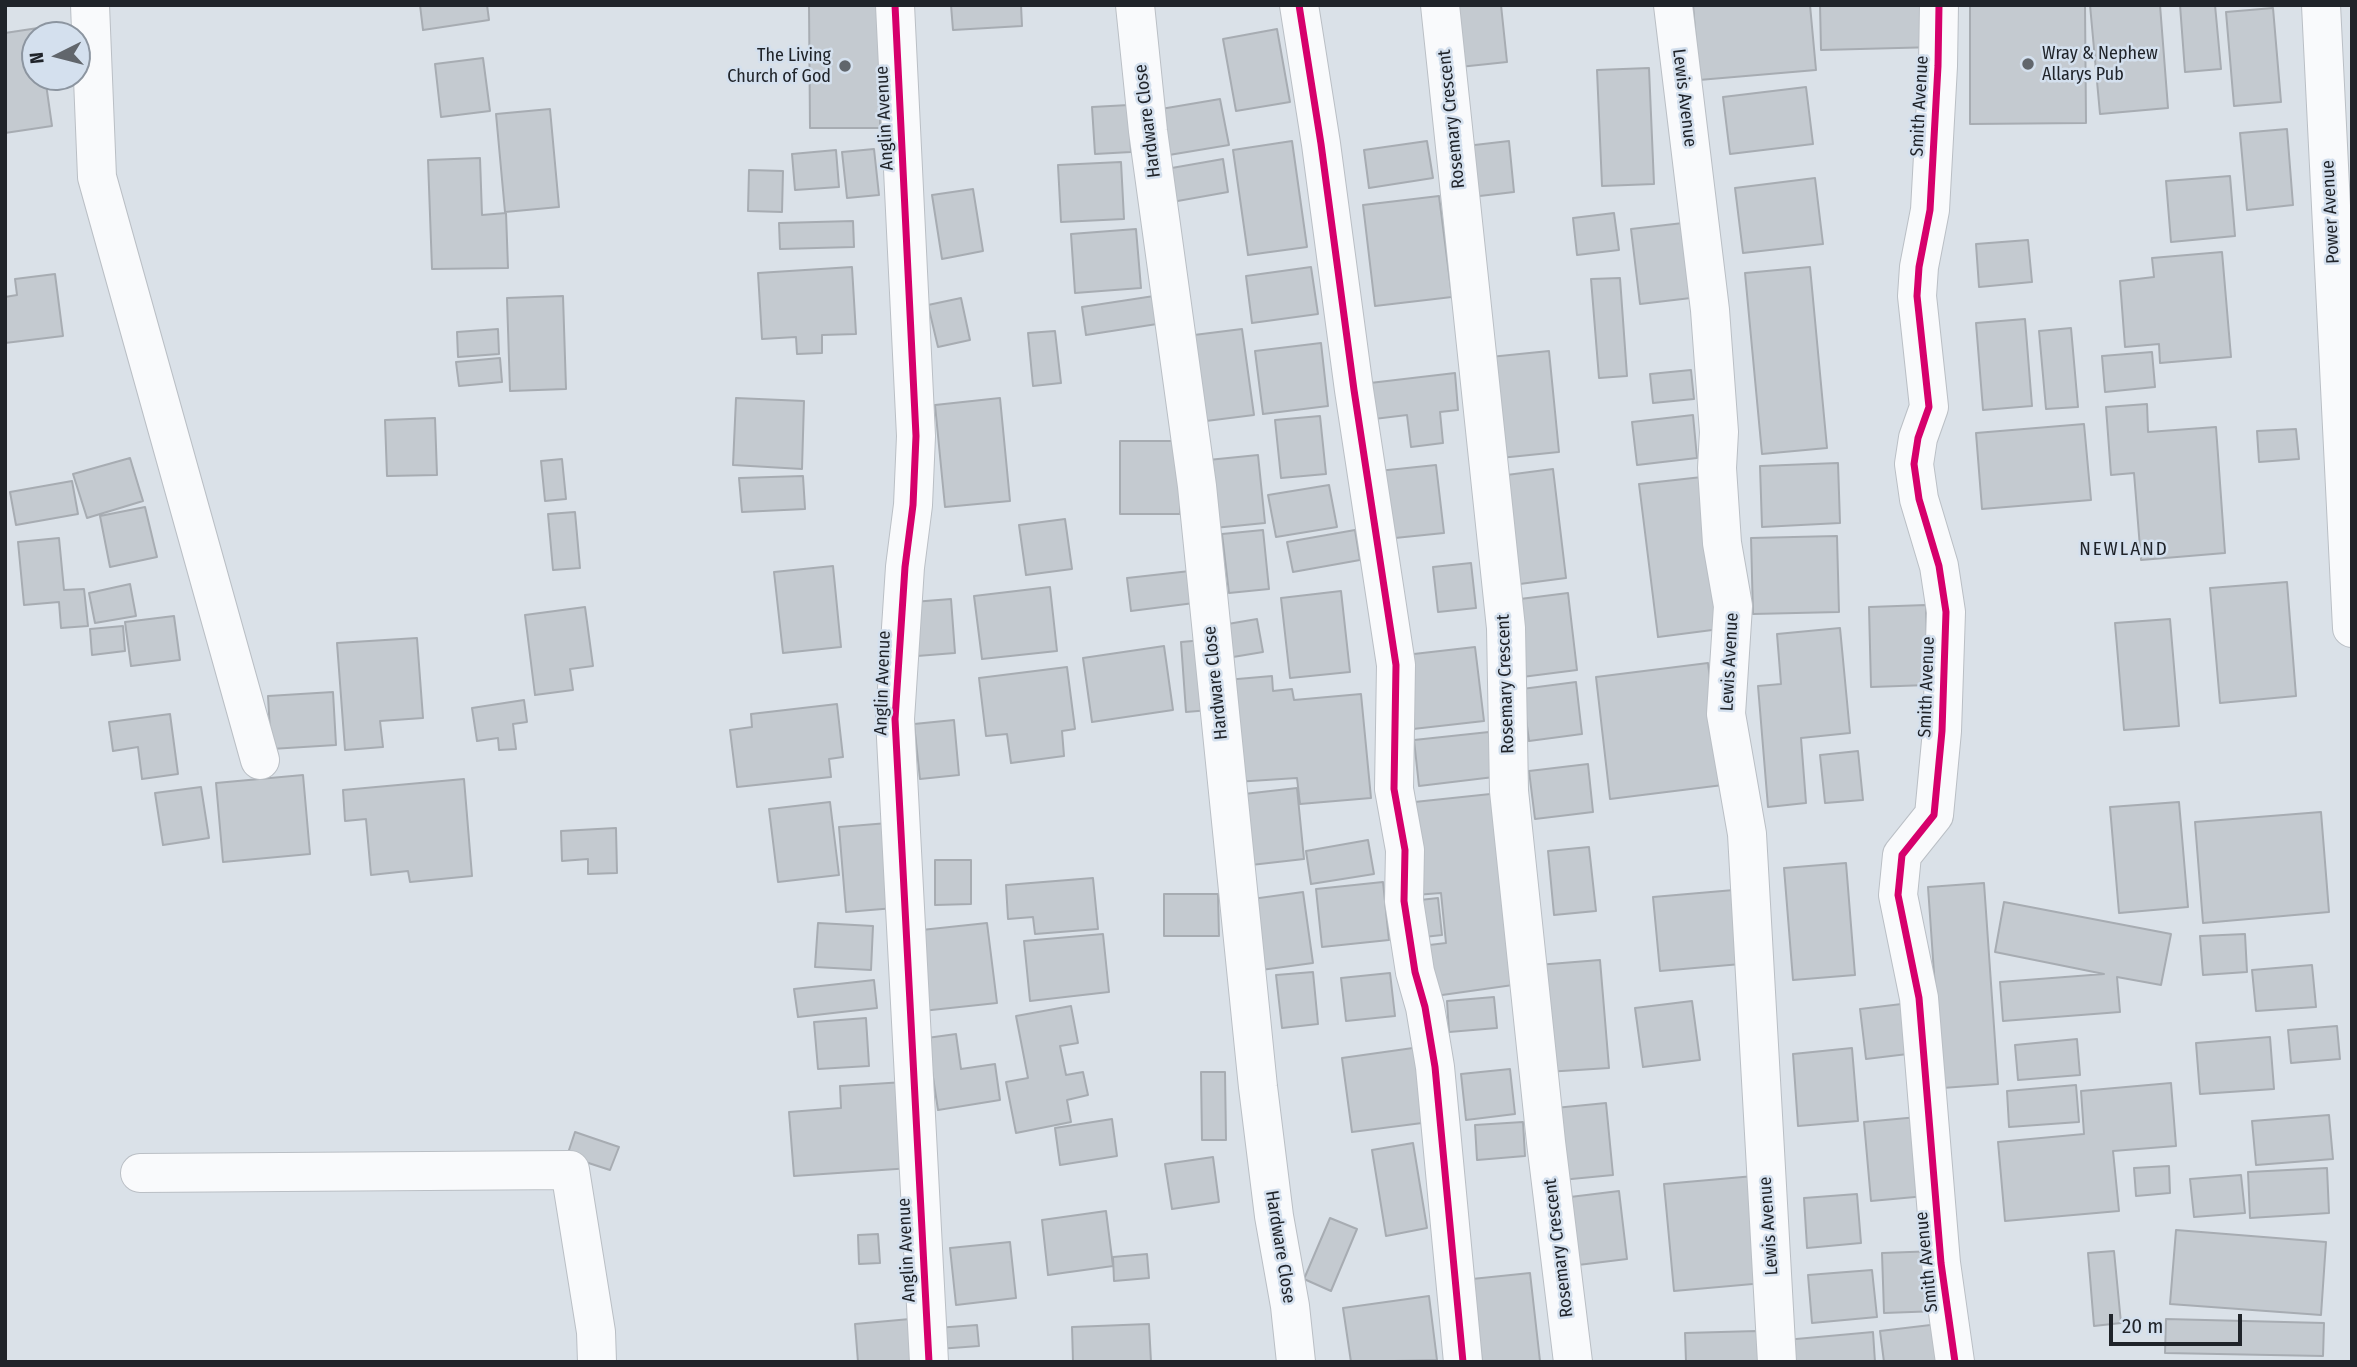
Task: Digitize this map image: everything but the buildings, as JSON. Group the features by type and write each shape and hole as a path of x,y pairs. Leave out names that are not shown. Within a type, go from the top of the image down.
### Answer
{"street":[{"path":"90,5 97,177 261,760"},
{"name":"Anglin Avenue","path":"895,5 916,436 913,505 905,566 895,719 929,1362"},
{"name":"Hardware Close","path":"1135,5 1147,131 1197,486 1260,1100 1296,1362"},
{"path":"1299,5 1396,665 1394,789 1405,850 1404,901 1415,972 1425,1007 1435,1067 1463,1362"},
{"name":"Rosemary Crescent","path":"1440,5 1506,628 1510,791 1515,846 1546,1142 1573,1362"},
{"name":"Lewis Avenue","path":"1673,5 1710,310 1719,432 1717,468 1722,544 1733,606 1726,715 1747,834 1777,1362"},
{"name":"Smith Avenue","path":"1939,5 1930,210 1919,267 1917,296 1929,407 1918,438 1914,464 1919,499 1939,566 1945,612 1942,731 1934,815 1902,855 1898,895 1919,998 1941,1263 1955,1362"},
{"name":"Power Avenue","path":"2321,5 2352,628"},
{"path":"140,1173 570,1170 596,1332 597,1362"}],"cycle path":[{"path":"895,5 916,436 913,505 905,567 895,719 929,1362"},
{"path":"1299,5 1396,665 1394,789 1405,850 1404,901 1415,972 1425,1007 1435,1067 1463,1362"},
{"path":"1939,5 1930,210 1919,267 1917,296 1929,407 1918,438 1914,464 1919,499 1939,566 1946,612 1942,731 1934,815 1902,855 1898,895 1919,998 1941,1263 1955,1362"}],"place":[{"name":"Wray & Nephew Allarys Pub","path":"2028,64"},
{"name":"The Living Church of God","path":"845,66"}],"district":[{"name":"NEWLAND","path":"2124,550"}]}
